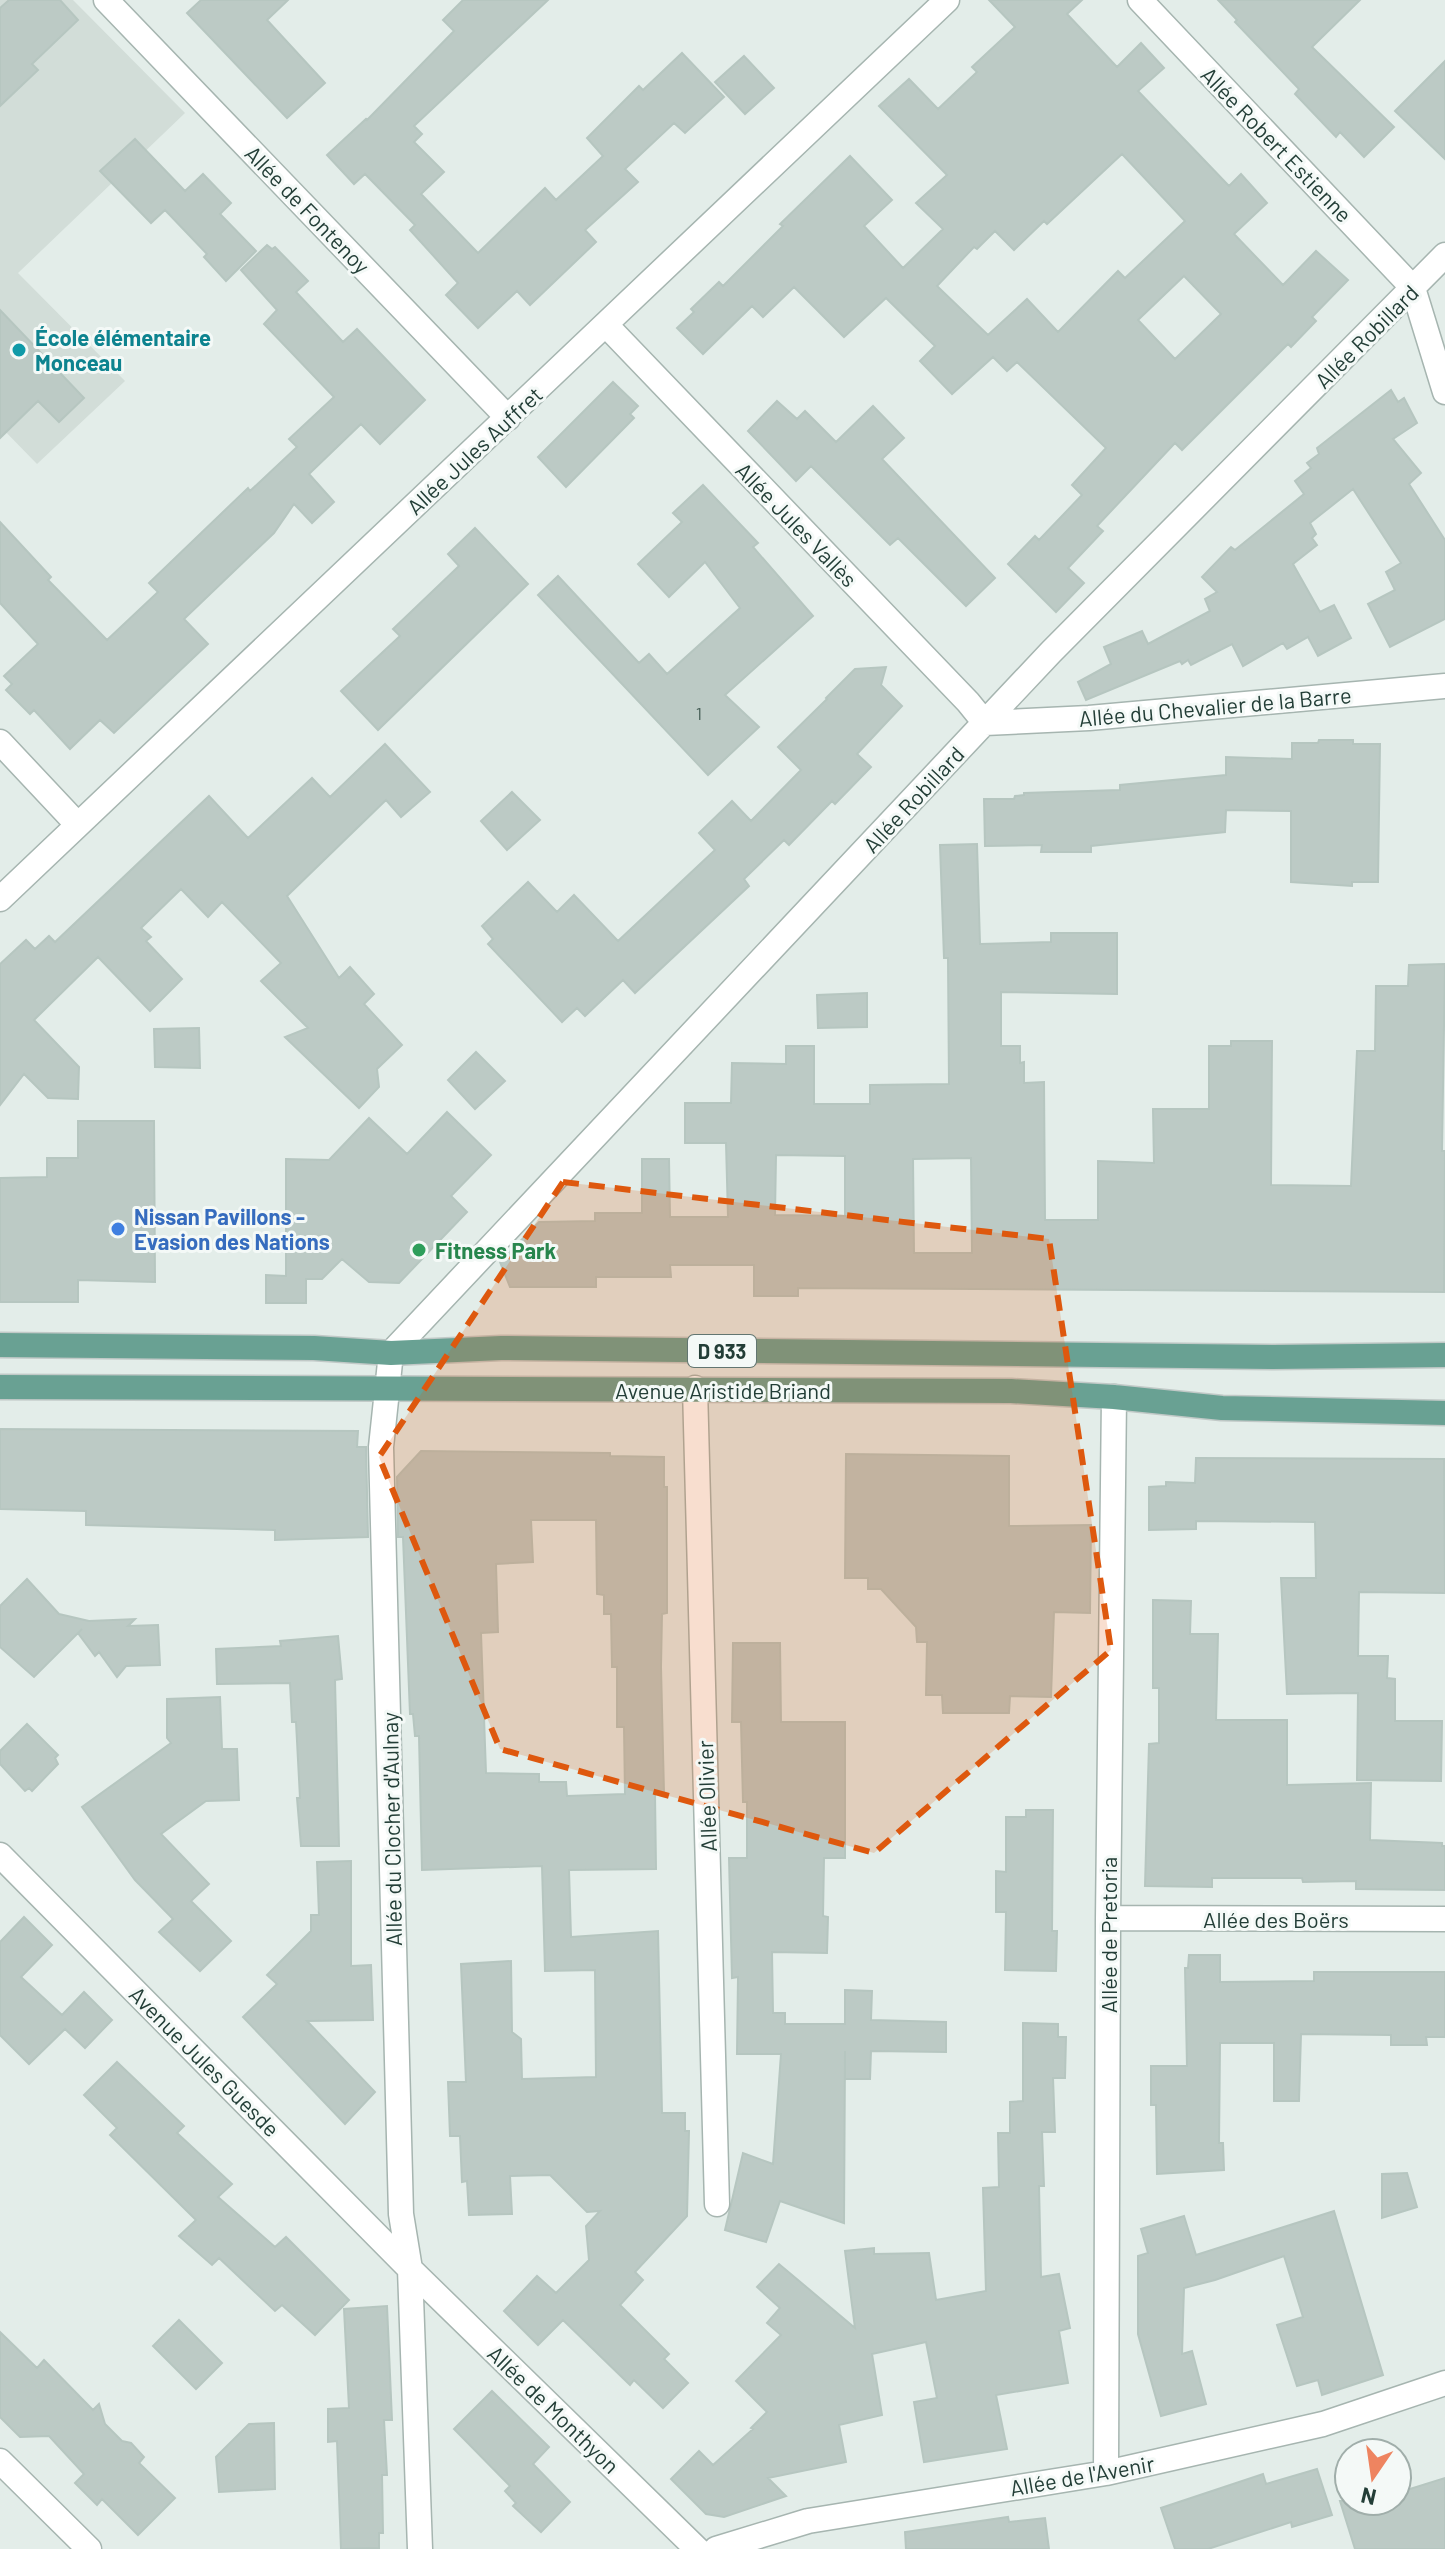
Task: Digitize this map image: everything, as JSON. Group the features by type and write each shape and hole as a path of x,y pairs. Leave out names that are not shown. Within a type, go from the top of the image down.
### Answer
{"main road":[{"name":"Avenue Aristide Briand","path":"0,1345 314,1348 391,1353 501,1348 1258,1357 1445,1355"},
{"name":"Avenue Aristide Briand","path":"0,1387 1011,1391 1222,1408 1445,1413"}],"street":[{"name":"Allée de Fontenoy","path":"106,0 508,418"},
{"name":"Allée Jules Auffret","path":"0,899 947,0"},
{"name":"Allée Robert Estienne","path":"1140,0 1413,288"},
{"name":"Allée Robillard","path":"391,1353 1051,652 1445,255"},
{"path":"1413,288 1445,392"},
{"name":"Allée Jules Vallès","path":"607,326 985,723"},
{"name":"Allée du Chevalier de la Barre","path":"985,723 1089,718 1445,686"},
{"path":"0,742 77,824"},
{"name":"Allée du Clocher d'Aulnay","path":"391,1353 381,1447 401,2214 410,2269 420,2549"},
{"name":"Allée Olivier","path":"695,1388 717,2204"},
{"name":"Allée de Pretoria","path":"1106,2473 1114,1397"},
{"name":"Avenue Jules Guesde","path":"0,1855 410,2269"},
{"name":"Allée des Boërs","path":"1108,1918 1445,1919"},
{"name":"Allée de Monthyon","path":"410,2269 697,2549"},
{"name":"Allée de l'Avenir","path":"716,2549 808,2521 1106,2473 1323,2424 1445,2383"},
{"path":"0,2461 89,2549"}],"highlighted area":[{"path":"563,1182 1049,1239 1111,1650 874,1853 500,1749 379,1457"}],"shaded area":[{"path":"0,0 73,0 185,113 18,273 125,381 37,464 0,426"}],"building":[{"path":"9,0 60,0 78,20 32,64 38,70 0,106 0,8"},
{"path":"201,0 288,0 267,20 325,83 287,118 187,13"},
{"path":"463,0 548,0 414,126 422,134 414,142 444,172 421,194 478,253 545,188 556,200 603,156 587,138 639,86 643,90 682,53 724,97 685,133 674,123 625,169 638,182 585,230 596,242 530,305 517,291 478,328 446,295 458,283 410,230 415,225 365,174 354,184 327,155 367,120 454,31 443,20"},
{"path":"989,0 1082,0 1067,14 1117,67 1141,43 1164,68 1138,91 1229,186 1241,174 1267,203 1234,234 1283,285 1316,251 1348,280 1312,317 1316,321 1291,347 1288,344 1182,450 1175,443 1097,526 1103,531 1068,568 1084,583 1056,612 1008,564 1035,536 1039,540 1082,495 1072,485 1106,448 1017,362 1007,371 993,357 952,394 920,361 935,346 886,298 844,337 794,287 763,317 752,306 703,354 677,328 694,312 691,309 719,282 723,286 783,226 780,224 850,156 892,200 864,226 903,268 943,229 916,203 947,175 879,106 909,79 938,109 977,72 972,67 1015,27","holes":["1122,154 1185,221 1125,278 1118,271 1058,332 1027,299 988,335 937,286 974,247 977,249 995,231 1014,250 1044,221 1047,224","1184,276 1221,314 1175,359 1138,320"]},
{"path":"1218,0 1360,0 1312,47 1394,127 1364,157 1340,132 1336,137 1295,94 1299,89"},
{"path":"744,56 774,88 745,114 715,82"},
{"path":"1445,61 1445,159 1395,111"},
{"path":"135,139 185,191 203,174 231,203 220,214 256,251 226,281 204,257 207,254 165,210 151,223 100,171"},
{"path":"267,245 272,249 275,247 308,281 296,292 343,342 357,329 425,400 380,444 361,424 309,474 334,502 312,523 294,504 274,533 184,619 208,644 114,733 100,720 70,749 34,710 30,714 6,690 12,684 4,676 38,644 0,603 0,522 51,577 48,580 107,640 158,592 149,583 248,488 250,491 297,447 289,439 334,397 264,324 277,310 241,270"},
{"name":"École élémentaire Monceau","path":"0,310 84,398 59,422 38,401 0,438"},
{"path":"613,382 638,406 630,414 634,418 566,487 538,457"},
{"path":"1391,390 1398,402 1404,398 1417,423 1393,439 1421,473 1409,484 1445,540 1445,619 1390,647 1368,604 1395,590 1386,572 1401,563 1353,489 1310,523 1316,534 1312,538 1317,545 1293,564 1320,612 1334,605 1351,638 1318,656 1308,637 1287,649 1283,643 1243,666 1232,644 1191,665 1188,660 1182,664 1180,661 1086,700 1078,682 1111,664 1104,647 1142,631 1148,644 1210,611 1205,599 1217,592 1202,577 1231,547 1235,550 1304,494 1295,481 1311,468 1307,463 1319,454 1317,448"},
{"path":"777,401 797,419 805,411 836,442 873,406 904,438 882,459 995,578 966,606 898,538 890,545 811,466 796,481 748,431"},
{"path":"703,485 758,543 753,547 813,616 725,695 759,727 708,775 538,595 558,576 639,663 649,654 667,674 740,608 705,562 669,597 638,564 682,522 673,513"},
{"path":"475,528 528,584 378,730 341,691 400,636 393,629 459,566 448,554"},
{"path":"886,667 881,685 902,706 857,754 871,767 789,845 784,840 744,879 749,886 635,993 623,980 585,1016 577,1008 562,1022 488,944 493,939 482,926 528,882 557,912 574,895 618,941 715,850 699,833 732,801 751,821 801,770 778,747 855,669"},
{"path":"1319,740 1380,744 1378,882 1352,882 1352,886 1291,882 1291,811 1226,810 1225,832 1091,846 1091,852 1041,852 1042,845 985,846 984,799 1014,799 1024,793 1120,790 1120,785 1226,775 1226,757 1292,759 1292,743 1318,743"},
{"path":"385,744 430,792 401,817 386,800 287,896 339,978 350,967 374,994 364,1004 402,1045 377,1069 379,1087 359,1108 285,1037 308,1028 261,981 281,963 222,902 208,917 181,889 141,928 151,937 146,941 182,979 150,1011 98,957 34,1020 79,1067 78,1099 48,1098 24,1074 0,1105 0,964 26,940 35,949 49,936 55,942 209,796 248,838 312,778 330,797"},
{"path":"512,792 540,820 507,850 481,821"},
{"path":"977,844 980,944 1051,942 1051,933 1117,933 1117,994 1001,992 1001,1046 1020,1046 1024,1083 1044,1082 1045,1220 1098,1220 1098,1161 1154,1163 1153,1109 1209,1109 1209,1046 1231,1046 1231,1041 1272,1041 1271,1185 1351,1186 1357,1051 1375,1051 1376,986 1408,986 1409,965 1445,964 1442,1151 1445,1151 1444,1292 798,1288 798,1296 754,1296 754,1265 670,1265 671,1277 596,1277 596,1287 510,1287 500,1262 539,1222 595,1221 595,1213 642,1213 642,1159 669,1159 670,1217 728,1217 726,1143 685,1143 685,1103 731,1103 732,1063 786,1064 786,1046 814,1046 814,1104 870,1104 870,1085 949,1084 948,958 944,958 940,845","holes":["776,1155 845,1156 845,1216 775,1215","971,1158 972,1253 914,1253 913,1159"]},
{"path":"867,993 867,1027 818,1028 817,995"},
{"path":"199,1028 200,1068 155,1067 154,1029"},
{"path":"476,1052 505,1081 475,1109 448,1080"},
{"path":"447,1112 491,1155 451,1196 467,1212 399,1283 369,1282 342,1259 322,1279 306,1279 306,1303 266,1303 266,1275 286,1276 286,1159 329,1160 369,1118 407,1154"},
{"path":"78,1121 154,1121 155,1282 78,1280 78,1302 0,1302 0,1178 47,1177 47,1158 78,1158"},
{"path":"0,1429 358,1431 357,1447 366,1447 368,1537 275,1540 275,1530 86,1525 86,1511 0,1509"},
{"path":"421,1451 610,1453 610,1456 664,1457 664,1487 667,1487 667,1613 662,1614 661,1667 664,1793 655,1794 656,1869 569,1870 571,1937 658,1931 662,2113 685,2113 685,2131 689,2131 687,2216 635,2272 643,2280 620,2305 669,2354 664,2359 688,2383 663,2408 634,2380 630,2385 563,2320 538,2345 504,2311 537,2276 556,2293 589,2260 586,2226 600,2211 587,2212 550,2175 510,2176 512,2214 469,2215 467,2181 462,2182 460,2136 450,2136 448,2082 466,2082 461,1964 511,1961 512,2032 521,2039 522,2079 596,2077 595,1970 545,1971 542,1866 422,1870 419,1736 415,1736 413,1714 410,1714 403,1537 398,1537 397,1477","holes":["531,1520 596,1520 597,1594 604,1595 604,1614 611,1614 612,1667 617,1667 617,1727 624,1727 625,1794 567,1796 566,1782 539,1782 539,1774 486,1773 481,1633 498,1632 496,1564 533,1562"]},
{"path":"846,1454 1009,1456 1009,1526 1091,1525 1090,1613 1054,1612 1051,1697 1010,1696 1009,1713 943,1713 942,1695 926,1695 927,1642 917,1642 916,1627 881,1589 868,1589 868,1578 845,1578"},
{"path":"1196,1458 1444,1459 1445,1593 1359,1592 1358,1656 1388,1656 1387,1678 1395,1679 1395,1721 1442,1721 1441,1781 1357,1780 1358,1693 1287,1694 1281,1578 1316,1578 1315,1522 1196,1521 1196,1529 1149,1530 1149,1487 1166,1486 1166,1482 1195,1483"},
{"path":"27,1579 59,1614 89,1621 135,1619 128,1626 158,1625 160,1665 126,1666 117,1677 99,1652 95,1656 78,1633 34,1677 0,1647 0,1606"},
{"path":"1153,1600 1191,1601 1190,1634 1218,1634 1216,1720 1287,1720 1287,1785 1371,1783 1370,1840 1442,1843 1445,1846 1445,1890 1356,1889 1356,1881 1303,1882 1302,1878 1212,1878 1212,1887 1145,1886 1149,1744 1159,1743 1159,1688 1153,1688"},
{"path":"338,1636 342,1679 335,1680 339,1846 301,1846 296,1722 292,1722 290,1683 217,1684 216,1649 281,1646 280,1641"},
{"path":"733,1643 780,1643 781,1722 845,1722 845,1858 824,1858 823,1916 828,1917 827,1953 772,1952 773,2013 785,2013 785,2024 845,2024 845,1990 872,1991 871,2020 946,2022 946,2052 871,2051 870,2079 845,2079 845,2051 844,2223 780,2201 766,2242 725,2230 743,2153 773,2164 781,2054 737,2054 738,1977 732,1978 729,1858 747,1858 747,1802 743,1802 741,1722 732,1722"},
{"path":"220,1697 222,1749 237,1749 239,1800 206,1801 161,1834 209,1884 191,1901 231,1941 200,1971 159,1932 173,1919 135,1880 82,1807 171,1743 167,1738 167,1699"},
{"path":"27,1724 58,1755 55,1758 58,1764 32,1791 29,1788 25,1791 0,1764 0,1751"},
{"path":"1026,1810 1053,1810 1052,1931 1057,1931 1056,1971 1005,1970 1006,1912 996,1912 996,1871 1006,1872 1006,1817 1026,1817"},
{"path":"351,1861 351,1966 371,1965 373,2020 307,2021 375,2092 345,2124 243,2017 277,1984 267,1975 311,1931 311,1915 319,1915 317,1862"},
{"path":"24,1917 52,1945 21,1977 62,2015 84,1992 112,2020 85,2048 65,2029 29,2064 0,2035 0,1942"},
{"path":"1189,1955 1220,1955 1220,1982 1314,1981 1314,1972 1445,1972 1445,2037 1426,2037 1427,2045 1391,2045 1391,2035 1301,2034 1299,2101 1274,2101 1274,2043 1220,2043 1219,2143 1223,2143 1224,2170 1157,2174 1156,2105 1151,2105 1151,2066 1187,2066 1185,1968 1188,1968"},
{"path":"1023,2023 1058,2024 1058,2037 1066,2037 1065,2078 1053,2078 1055,2132 1042,2132 1044,2186 1039,2186 1041,2277 1059,2274 1070,2328 1059,2331 1068,2383 996,2395 1007,2449 924,2462 914,2402 937,2398 926,2342 872,2354 882,2415 839,2425 846,2462 768,2478 786,2496 724,2517 706,2514 671,2479 699,2451 713,2465 767,2412 736,2381 781,2335 767,2323 780,2308 757,2287 779,2264 855,2328 845,2251 874,2248 874,2254 929,2253 936,2300 986,2291 983,2188 999,2187 998,2133 1010,2133 1010,2102 1023,2101"},
{"path":"117,2062 184,2126 177,2133 232,2184 218,2197 275,2247 286,2237 349,2300 315,2335 282,2305 275,2311 219,2258 212,2265 179,2236 196,2220 110,2135 117,2128 84,2095"},
{"path":"1407,2173 1417,2207 1382,2218 1382,2174"},
{"path":"1334,2211 1383,2375 1322,2395 1318,2380 1297,2386 1277,2325 1303,2317 1284,2256 1184,2288 1182,2354 1192,2351 1206,2404 1161,2416 1138,2334 1138,2256 1148,2253 1141,2229 1184,2216 1196,2255"},
{"path":"387,2306 392,2420 384,2420 387,2475 382,2475 383,2533 379,2533 379,2548 341,2549 337,2441 328,2442 328,2409 349,2408 344,2309"},
{"path":"179,2320 222,2363 196,2389 153,2346"},
{"path":"0,2332 37,2368 44,2360 93,2410 99,2404 105,2424 122,2441 131,2443 144,2457 139,2463 175,2498 138,2535 102,2499 97,2505 75,2483 84,2474 49,2436 20,2437 0,2417"},
{"path":"492,2391 549,2447 533,2464 570,2502 541,2532 513,2506 516,2503 505,2491 510,2486 454,2429"},
{"path":"274,2423 275,2489 219,2492 216,2457 249,2424"},
{"path":"1317,2469 1332,2515 1292,2527 1291,2522 1208,2549 1175,2549 1161,2508 1263,2474 1266,2484"},
{"path":"1445,2478 1445,2549 1355,2549 1345,2517 1413,2517 1413,2488"},
{"path":"1008,2517 1009,2522 1045,2518 1049,2549 906,2549 905,2532"}],"place":[{"name":"École élémentaire Monceau","path":"19,350"},
{"name":"Nissan Pavillons - Evasion des Nations","path":"118,1229"},
{"name":"Fitness Park","path":"419,1250"}]}
